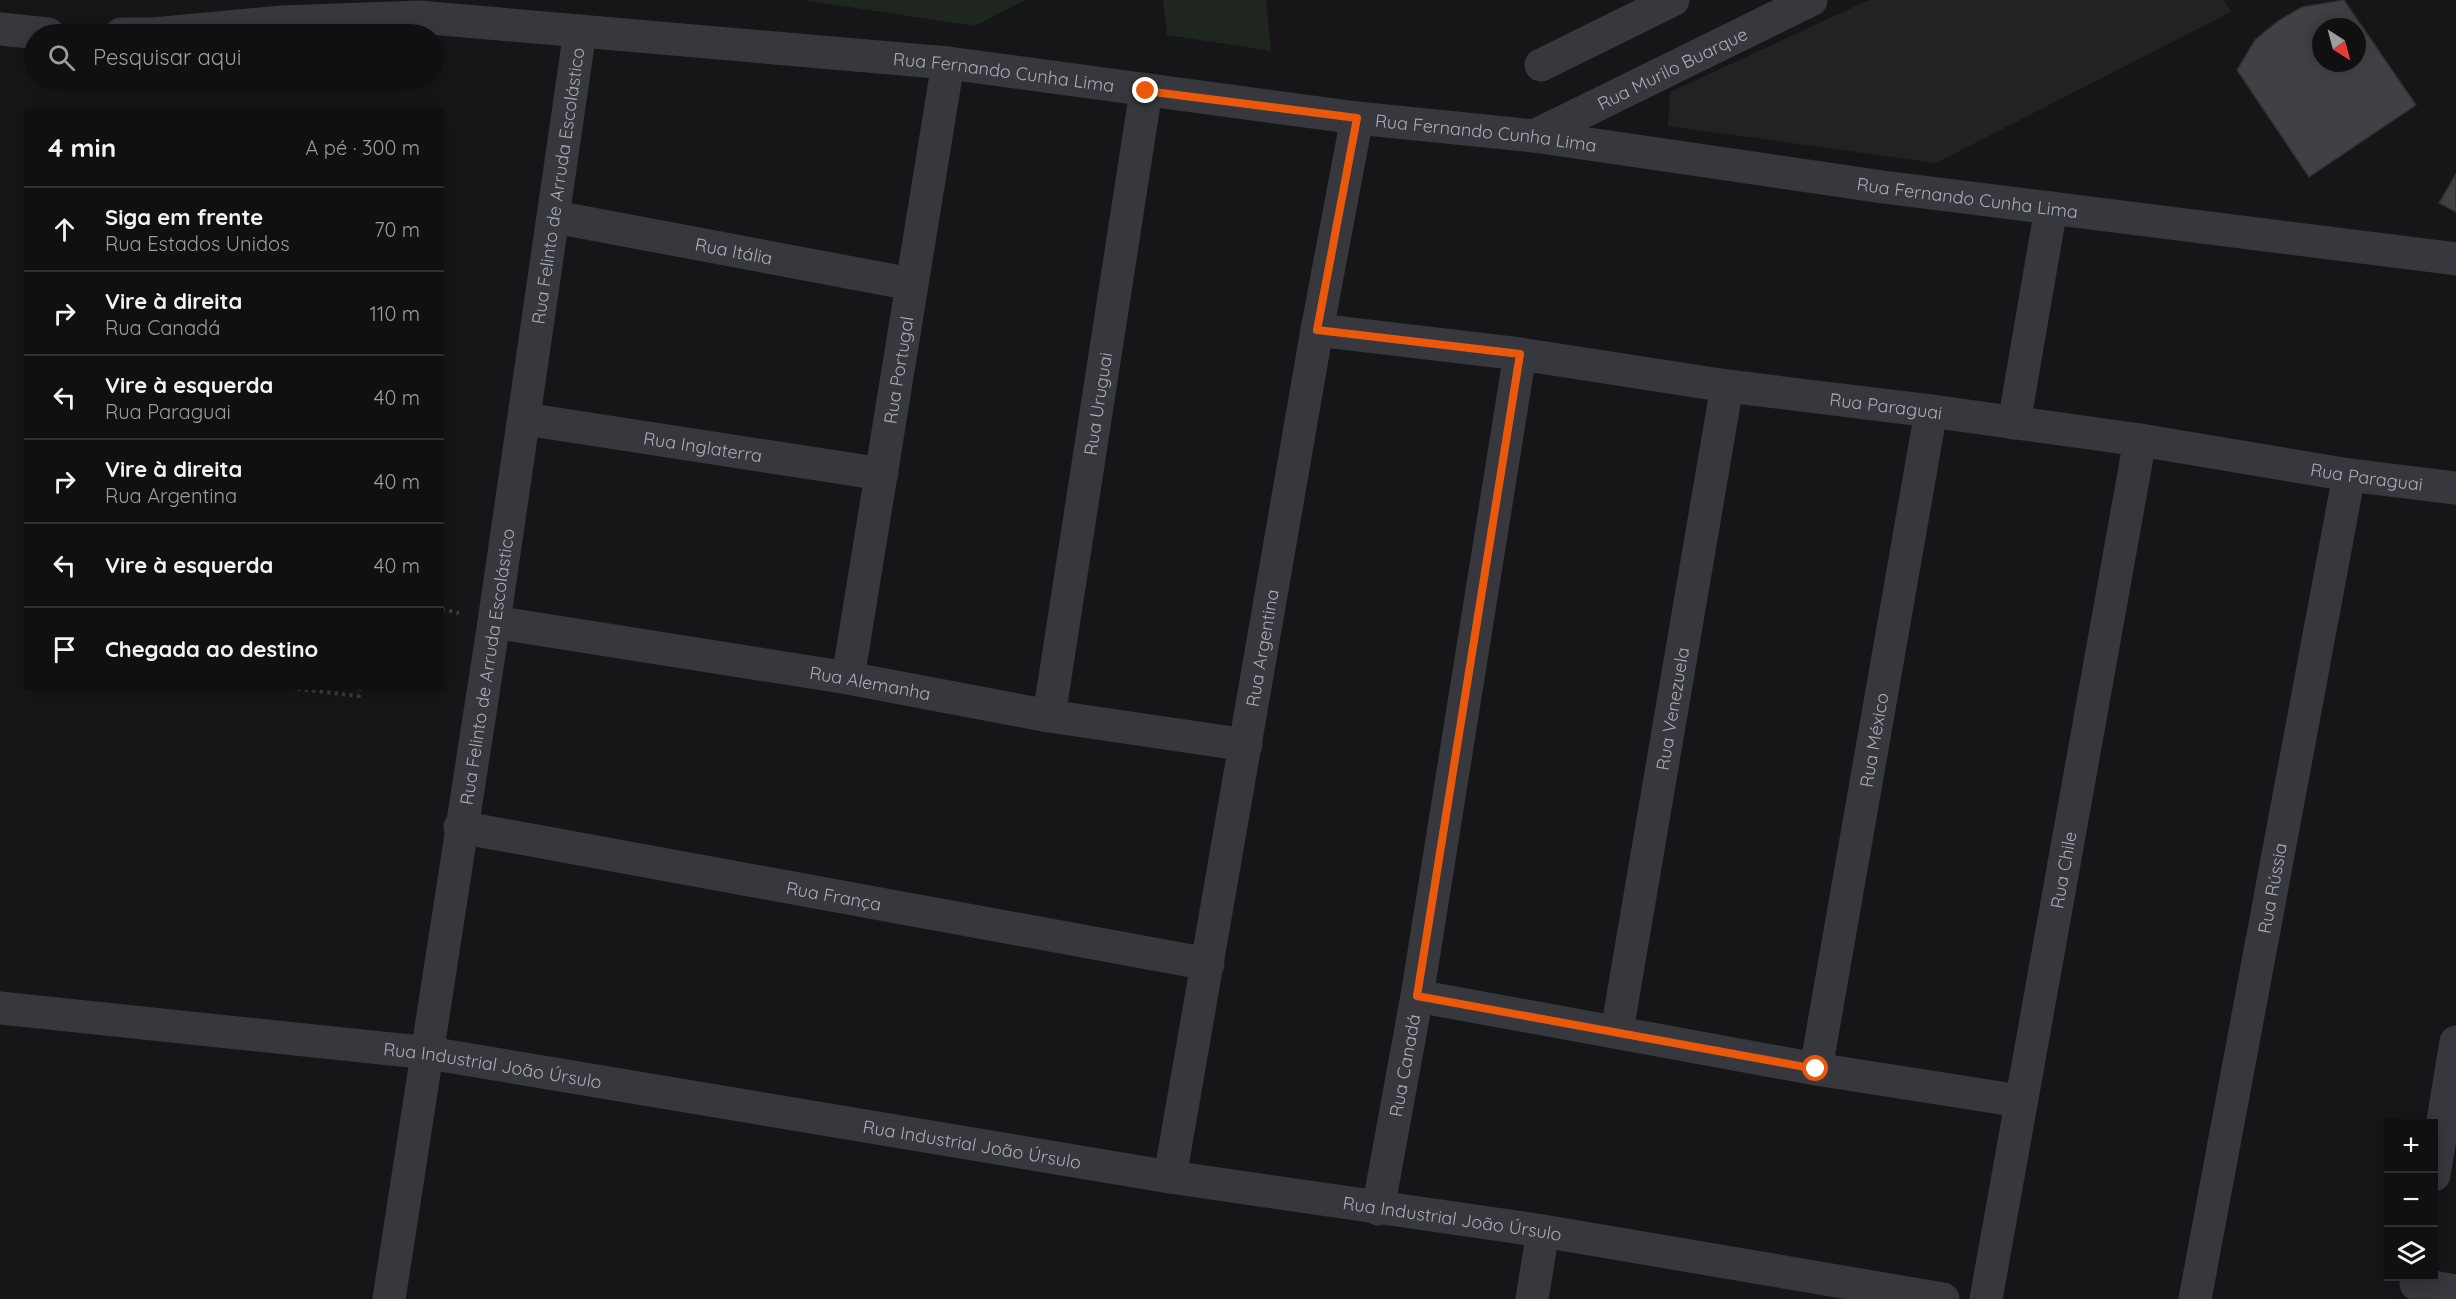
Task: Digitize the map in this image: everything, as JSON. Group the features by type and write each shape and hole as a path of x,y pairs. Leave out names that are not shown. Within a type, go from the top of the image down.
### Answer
{"street":[{"path":"1541,65 1673,0"},
{"name":"Rua Murilo Buarque","path":"1534,136 1811,0"},
{"name":"Rua Fernando Cunha Lima","path":"260,24 419,17 948,63 1357,118 1534,136 1883,187 2456,259"},
{"path":"0,29 24,32"},
{"name":"Rua Felinto de Arruda Escolástico","path":"389,1299 429,1053 460,827 525,419 580,32"},
{"name":"Rua Portugal","path":"848,678 948,63"},
{"name":"Rua Uruguai","path":"1049,716 1146,91"},
{"name":"Rua Argentina","path":"1170,1178 1317,330 1357,118"},
{"path":"2014,423 2051,208"},
{"name":"Rua Itália","path":"555,217 911,284"},
{"name":"Rua Paraguai","path":"1317,330 1520,354 1727,386 2140,440 2349,475 2456,489"},
{"name":"Rua Canadá","path":"1378,1209 1417,996 1520,354"},
{"name":"Rua Venezuela","path":"1617,1031 1727,386"},
{"name":"Rua México","path":"1816,1069 1931,411"},
{"name":"Rua Inglaterra","path":"525,419 882,474"},
{"name":"Rua Chile","path":"1986,1299 2140,440"},
{"name":"Rua Rússia","path":"2195,1299 2349,475"},
{"name":"Rua Alemanha","path":"494,622 848,678 1049,716 1246,745"},
{"name":"Rua França","path":"460,827 1208,964"},
{"path":"1417,996 1816,1069 2020,1101"},
{"name":"Rua Industrial João Úrsulo","path":"0,1008 429,1053 1170,1178 1543,1231 1943,1299"},
{"path":"2433,1173 2452,1083 2456,1042"},
{"path":"1532,1299 1543,1231"},
{"path":"2416,1287 2456,1291"}],"path":[{"path":"307,690 358,696 360,690"}],"shaded area":[{"path":"802,0 1025,0 975,26"},
{"path":"1163,0 1266,0 1271,51 1167,35"},
{"path":"1869,0 2224,0 2231,12 1936,163 1668,126 1670,92"}],"building":[{"path":"2344,0 2356,18 2312,18 2312,72 2366,72 2366,32 2416,105 2309,177 2237,70 2255,40 2278,21 2302,7"},
{"path":"2456,174 2456,212 2439,203"}],"route":[{"path":"1146,91 1357,118 1317,330 1520,354 1417,996 1816,1069"}]}
